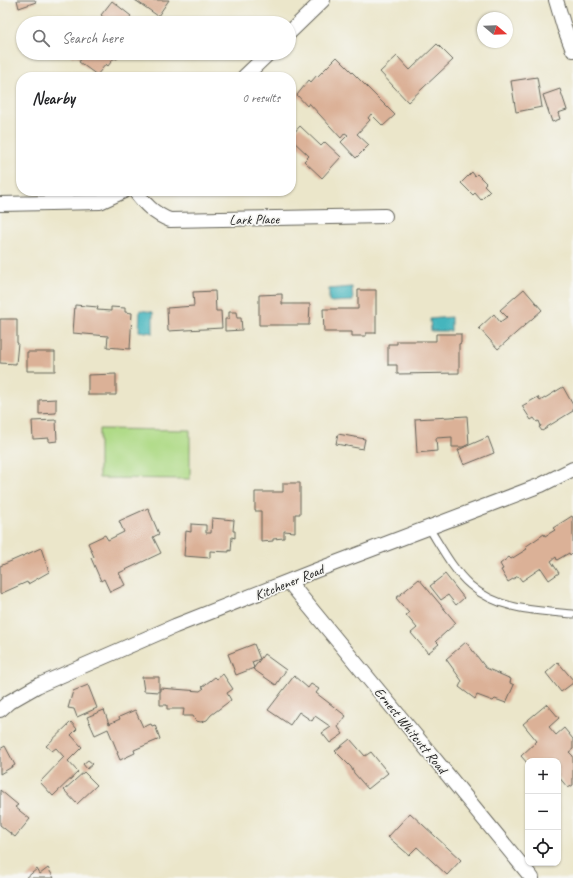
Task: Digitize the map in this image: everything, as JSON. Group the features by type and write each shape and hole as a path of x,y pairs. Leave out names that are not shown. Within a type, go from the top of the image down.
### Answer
{"street":[{"path":"296,26 323,0"},
{"path":"556,0 573,50"},
{"path":"249,72 262,60"},
{"path":"0,204 100,202 113,196"},
{"name":"Lark Place","path":"139,196 154,212 170,220 385,216"},
{"name":"Kitchener Road","path":"3,702 168,630 317,570 541,485 573,470"},
{"name":"Ernest Whitcutt Road","path":"289,582 532,878"}],"lane":[{"path":"429,528 453,566 471,586 487,596 519,608 573,614"}],"green space":[{"path":"99,429 190,430 190,479 99,478"}],"water":[{"path":"352,287 353,301 329,302 329,289"},
{"path":"140,310 153,312 153,333 139,331"},
{"path":"451,317 451,331 431,331 430,319"}],"building":[{"path":"17,0 35,0 36,2 19,8"},
{"path":"135,0 169,0 158,16"},
{"path":"112,1 131,16 102,16 101,15"},
{"path":"437,44 453,60 408,102 380,72 397,56 410,70"},
{"path":"337,57 395,115 383,126 371,114 368,118 370,120 357,134 369,145 356,158 341,142 348,135 345,133 341,138 309,103 307,106 297,95 309,80 311,82"},
{"path":"80,60 112,60 108,66 106,64 99,72 93,72 79,62"},
{"path":"537,77 542,107 516,112 511,81"},
{"path":"560,89 567,110 558,113 560,119 552,122 543,95"},
{"path":"300,126 321,146 325,142 341,157 322,178 304,161 309,156 296,144 296,130"},
{"path":"472,172 475,176 477,174 486,183 484,185 490,191 481,200 475,193 473,195 461,183"},
{"path":"524,289 542,310 498,349 479,328 494,314 500,322 507,317 500,310"},
{"path":"358,290 376,290 376,333 366,333 366,336 352,336 352,332 324,332 323,309 358,309"},
{"path":"215,291 216,311 221,311 222,328 168,331 167,308 194,306 193,292"},
{"path":"282,294 282,304 310,304 309,325 259,325 259,295"},
{"path":"75,305 98,307 97,310 111,311 111,307 125,308 125,312 132,313 130,349 107,347 108,336 73,333"},
{"path":"229,312 236,312 237,318 241,318 242,330 225,331 225,319 229,319"},
{"path":"0,319 17,319 18,343 16,364 0,363"},
{"path":"436,334 461,334 461,343 459,344 459,373 397,374 397,365 388,365 388,344 397,344 397,341 436,341"},
{"path":"27,352 55,352 55,371 27,371"},
{"path":"116,374 116,395 88,395 88,375"},
{"path":"563,387 573,405 573,411 542,431 539,427 541,426 539,421 537,422 534,418 531,420 522,406 538,397 540,401"},
{"path":"56,399 56,413 39,414 39,400"},
{"path":"467,416 469,444 463,447 452,447 452,437 436,438 437,451 417,453 415,419"},
{"path":"56,420 57,441 49,442 49,438 33,439 32,421"},
{"path":"338,434 365,439 363,449 336,444"},
{"path":"488,437 494,453 464,465 458,450"},
{"path":"283,483 300,483 300,514 295,514 295,532 284,531 284,538 261,542 261,511 255,511 255,492 283,492"},
{"path":"148,508 159,534 153,537 161,553 119,573 125,585 110,592 104,579 101,581 91,558 94,557 88,543 105,535 108,540 124,532 119,521"},
{"path":"572,516 573,552 570,555 569,553 557,560 556,557 551,561 559,573 549,580 541,568 522,581 518,576 508,582 501,570 503,569 500,564 509,557 511,559 527,549 525,547 544,534 545,536 555,530 553,528"},
{"path":"212,518 234,520 233,531 235,531 235,538 232,537 231,551 210,551 210,558 184,556 186,531 191,532 191,524 206,525 206,533 211,533"},
{"path":"41,548 49,572 28,584 27,582 0,594 0,566"},
{"path":"445,574 464,598 456,605 448,595 441,600 430,586"},
{"path":"419,579 456,623 436,641 439,644 428,653 411,633 417,628 406,615 409,613 396,598"},
{"path":"466,642 486,668 511,679 510,683 514,685 506,703 495,699 493,701 477,695 475,699 459,687 462,681 446,659"},
{"path":"254,644 260,659 252,662 254,668 236,675 228,654"},
{"path":"264,654 286,670 276,685 253,669"},
{"path":"558,662 573,680 573,683 561,692 546,673"},
{"path":"223,674 233,689 227,693 231,700 211,715 207,720 201,722 196,721 193,716 183,716 184,709 167,709 167,705 160,705 160,688 200,691 204,688 202,687 215,677 217,679"},
{"path":"294,676 308,688 311,684 319,689 316,693 346,716 338,727 343,734 330,743 322,733 331,727 315,716 312,721 299,712 290,725 268,710"},
{"path":"142,677 159,677 159,692 144,691"},
{"path":"88,685 97,708 77,717 74,709 68,708 73,691"},
{"path":"547,704 559,718 549,727 556,735 564,728 573,739 573,749 569,752 573,756 573,785 568,788 561,780 561,758 525,758 525,761 521,756 537,741 523,724"},
{"path":"104,710 109,724 120,719 119,717 135,710 143,727 151,724 152,726 155,725 160,739 134,750 135,753 120,760 108,729 95,735 87,717"},
{"path":"71,722 77,729 71,735 82,747 68,761 78,772 53,796 40,782 64,757 56,748 52,751 46,746"},
{"path":"350,739 365,756 371,752 388,773 368,789 354,773 351,767 335,751"},
{"path":"5,746 15,765 0,774 0,749"},
{"path":"88,760 93,764 87,769 83,764"},
{"path":"84,772 97,785 77,804 64,790"},
{"path":"0,790 18,805 15,807 30,819 15,837 0,825"},
{"path":"410,813 461,860 447,875 417,847 409,855 388,837"},
{"path":"48,868 54,878 26,878 37,869 40,874"}]}
